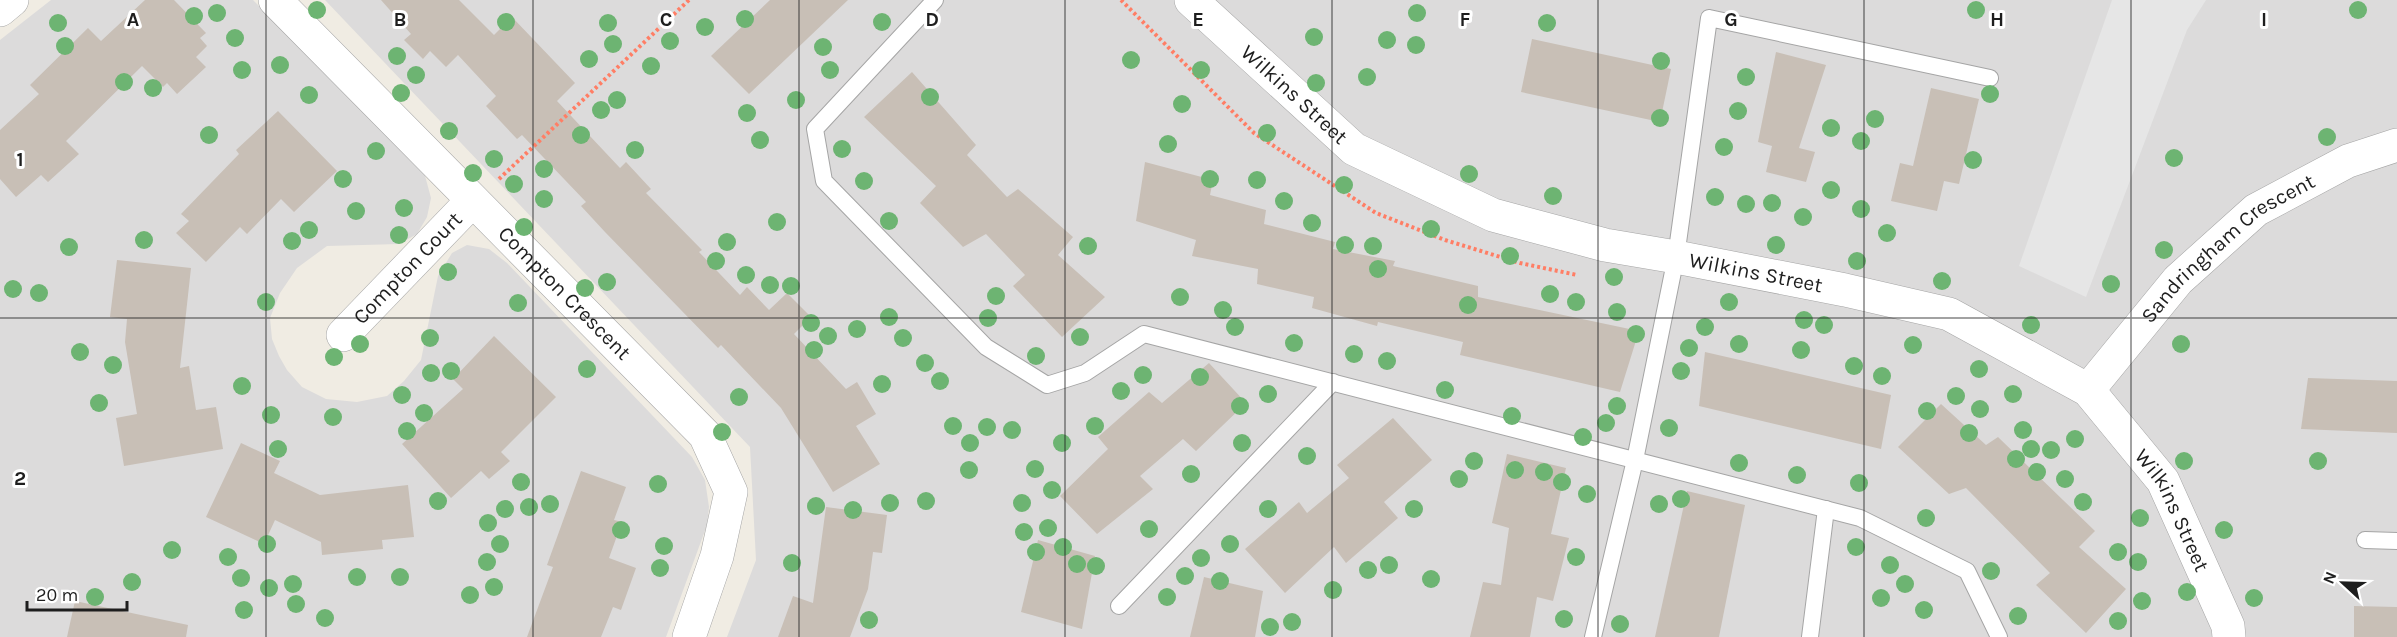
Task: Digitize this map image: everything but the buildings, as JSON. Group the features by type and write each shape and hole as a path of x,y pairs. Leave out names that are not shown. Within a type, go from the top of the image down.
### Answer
{"street":[{"path":"0,10 12,0"},
{"name":"Compton Crescent","path":"275,0 705,435 731,492 717,556 689,637"},
{"name":"Wilkins Street","path":"1191,0 1354,149 1493,215 1605,246 1676,257 1845,290 1949,314 2088,390 2163,481 2228,626 2229,637"},
{"name":"Sandringham Crescent","path":"2088,390 2178,280 2256,210 2348,161 2397,145"},
{"name":"Compton Court","path":"343,335 472,201"}],"lane":[{"path":"935,0 815,129 824,181 986,347 1047,386 1085,373 1144,334 1826,509 1860,518 1967,571 1999,637"},
{"path":"1593,637 1635,460 1676,257 1709,18 1990,78"},
{"path":"1119,606 1333,382"},
{"path":"1810,637 1826,509"},
{"path":"2365,540 2397,541"}],"path":[{"path":"498,180 689,0"}],"shaded area":[{"path":"51,0 253,0 424,172 431,198 427,217 417,234 399,244 327,246 297,268 280,293 270,318 272,339 279,356 287,370 302,387 326,399 357,402 387,396 404,381 421,360 438,276 452,253 467,245 489,249 507,263 692,457 705,480 709,507 707,525 666,637 0,637 0,40"},
{"path":"325,0 2397,0 2397,637 727,637 756,560 750,447"},
{"path":"2112,0 2206,0 2187,30 2086,297 2019,266"}]}
